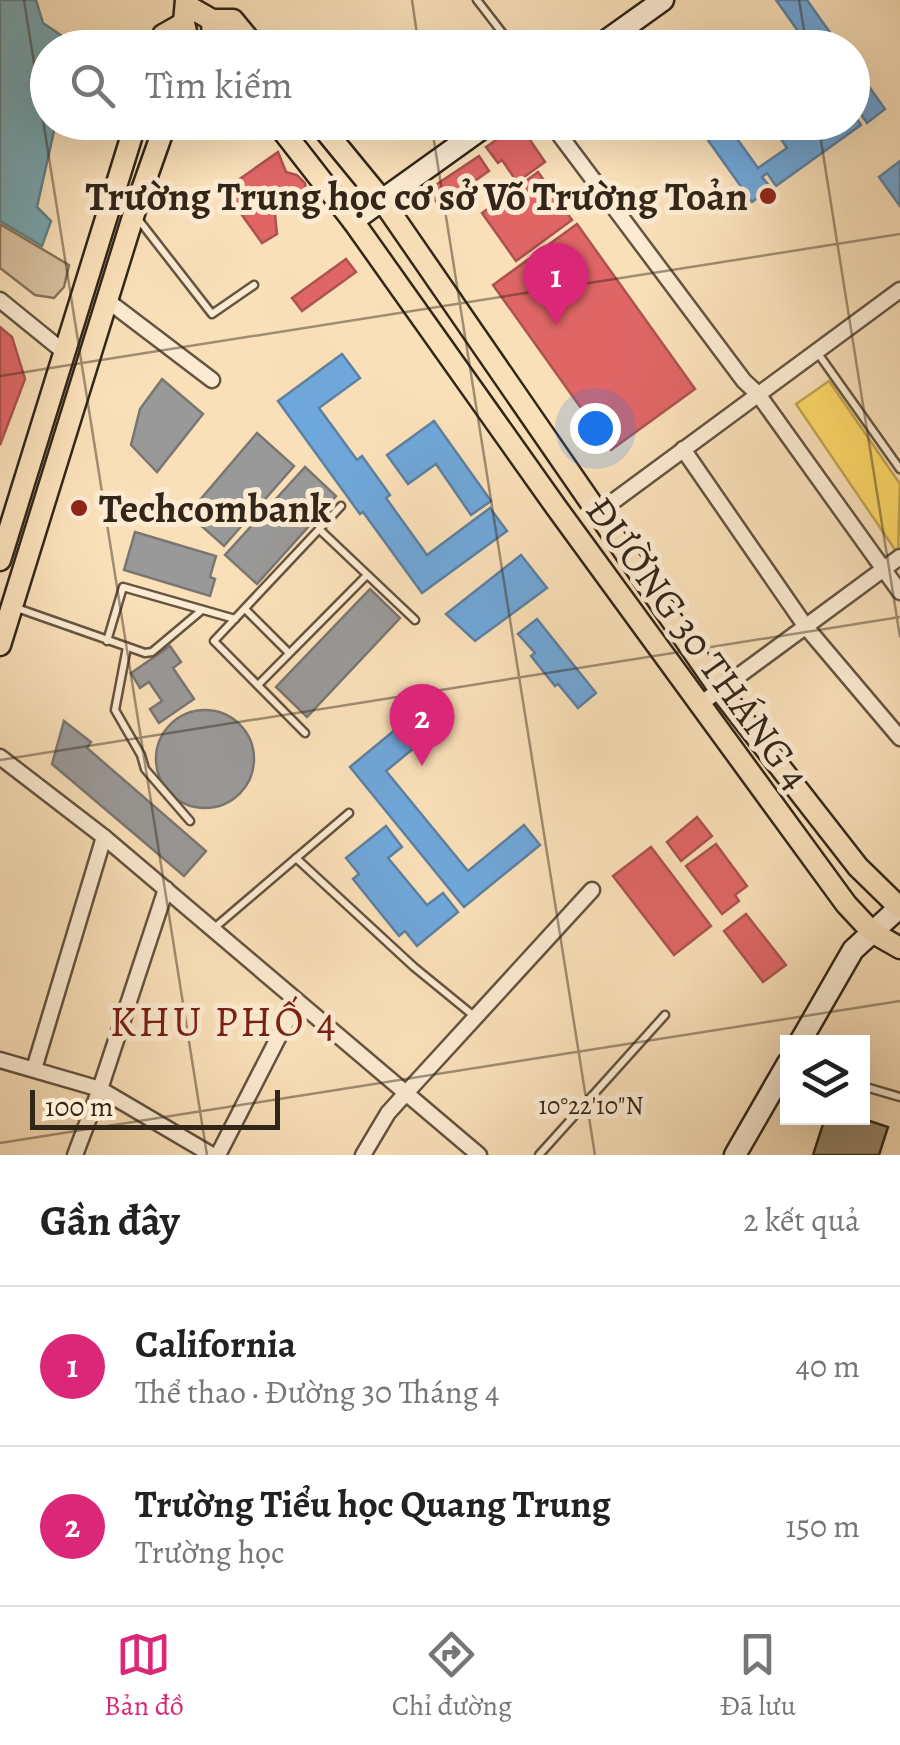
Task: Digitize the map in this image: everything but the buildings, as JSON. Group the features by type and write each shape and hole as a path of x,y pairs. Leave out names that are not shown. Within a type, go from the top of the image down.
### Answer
{"main road":[{"path":"167,30 186,10 212,20 233,20 241,30"},
{"path":"212,20 212,30"},
{"path":"1,556 6,516 64,352 130,140"},
{"path":"0,645 9,598 25,566 160,140"},
{"name":"ĐƯỜNG 30 THÁNG 4","path":"290,140 353,221 846,904 872,932 900,948"},
{"name":"ĐƯỜNG 30 THÁNG 4","path":"333,140 382,200 720,690 858,866 900,907"},
{"path":"459,370 487,351"}],"street":[{"path":"621,30 663,0"},
{"path":"353,221 466,140"},
{"path":"563,140 744,381 758,394 900,592"},
{"path":"599,512 900,290"},
{"path":"0,300 64,352"},
{"path":"108,301 212,380"},
{"path":"684,449 806,626 900,738"},
{"path":"6,516 36,527"},
{"path":"1,556 25,566"},
{"path":"699,705 900,558"},
{"path":"0,757 104,837 479,1155"},
{"path":"34,1069 104,837"},
{"path":"75,1155 166,889"},
{"path":"363,1155 388,1113 406,1092 592,890"},
{"path":"804,1035 853,950 900,907"},
{"path":"0,1060 100,1089 215,1155 298,1002"},
{"path":"735,1155 780,1078"}],"lane":[{"path":"477,0 500,30"},
{"path":"134,214 212,314 254,285"},
{"path":"816,352 900,469"},
{"path":"305,733 214,641 341,506"},
{"path":"319,529 415,620"},
{"path":"258,685 366,576"},
{"path":"107,641 123,587 235,619"},
{"path":"9,598 107,641 152,652 202,610"},
{"path":"245,608 289,654"},
{"path":"127,648 114,710 141,754 145,769 190,821"},
{"path":"213,929 349,813"},
{"path":"296,858 414,967 474,1016"},
{"path":"539,1155 665,1015"},
{"path":"870,1088 900,1098"}],"shaded area":[{"path":"0,224 69,265 64,287 54,298 35,295 0,268"}],"place":[{"name":"Trường Trung học cơ sở Võ Trường Toản","path":"768,196"},
{"name":"California","path":"556,325"},
{"name":"Techcombank","path":"79,508"},
{"name":"Trường Tiểu học Quang Trung","path":"422,766"}],"district":[{"name":"KHU PHỐ 4","path":"224,1021"}]}
